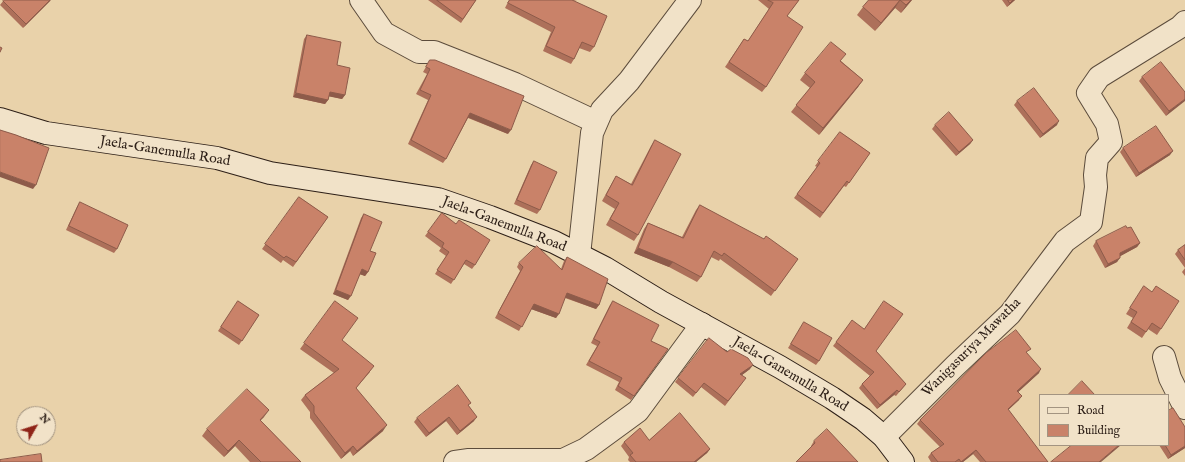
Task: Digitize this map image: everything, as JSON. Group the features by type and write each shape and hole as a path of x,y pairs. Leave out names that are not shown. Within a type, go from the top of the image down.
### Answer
{"street":[{"path":"361,0 384,33 419,52 434,52 516,84 596,122"},
{"path":"579,255 592,133 596,122 602,110 629,81 690,0"},
{"name":"Wanigasuriya Mawatha","path":"884,437 955,366 1010,314 1065,241 1091,222 1096,188 1094,175 1097,158 1111,142 1106,124 1088,93 1099,77 1180,27 1185,22"},
{"name":"Jaela-Ganemulla Road","path":"0,119 46,133 217,158 270,173 438,199 540,237 579,255 832,398 863,419 884,437 903,462"},
{"path":"465,461 563,460 586,449 638,411 702,324"},
{"path":"1164,358 1170,378 1185,408"}],"building":[{"path":"50,0 26,24 3,1"},
{"path":"437,0 476,0 463,19"},
{"path":"510,0 572,0 607,16 594,47 582,42 574,59 546,46 555,27 508,3"},
{"path":"768,0 799,0 787,16 803,27 766,87 729,62 744,39 748,41 773,3"},
{"path":"869,0 900,0 881,23 863,7"},
{"path":"900,0 911,0 906,5"},
{"path":"307,35 341,42 337,65 350,68 345,95 330,92 328,100 296,93"},
{"path":"831,42 846,54 840,61 863,80 823,128 796,105 815,82 805,73"},
{"path":"430,60 435,60 524,96 511,130 470,113 446,159 411,140 431,95 420,90 430,69 426,67"},
{"path":"1161,62 1185,92 1185,99 1169,111 1142,77"},
{"path":"1034,88 1059,121 1043,134 1017,101"},
{"path":"949,112 973,140 959,152 935,125"},
{"path":"1156,126 1173,151 1139,173 1123,148"},
{"path":"0,130 49,148 36,185 0,172"},
{"path":"840,132 870,153 849,183 847,181 823,213 797,194 820,163 818,161"},
{"path":"655,140 681,154 638,235 610,219 619,203 606,195 616,176 632,185"},
{"path":"534,161 557,172 540,210 517,200"},
{"path":"299,197 328,217 296,262 286,256 284,258 265,244"},
{"path":"80,202 128,225 117,249 69,226"},
{"path":"700,205 764,239 766,236 798,259 775,291 724,253 722,256 714,251 701,277 673,262 638,248 648,223 683,238"},
{"path":"442,213 456,224 459,220 490,240 475,265 466,260 454,280 437,270 449,252 442,247 444,243 428,232"},
{"path":"364,214 382,222 370,251 376,253 368,272 362,269 351,296 336,290"},
{"path":"1126,226 1127,228 1131,227 1140,243 1120,253 1120,258 1108,264 1096,241"},
{"path":"1185,245 1185,260 1178,250"},
{"path":"537,246 562,270 567,257 608,279 599,305 567,293 559,314 534,304 522,327 498,313 523,267 519,263"},
{"path":"1144,286 1152,292 1156,286 1179,301 1161,329 1152,323 1146,332 1131,322 1137,312 1130,308"},
{"path":"238,301 259,315 242,341 221,327"},
{"path":"335,301 358,318 342,340 374,366 356,388 387,425 357,451 353,446 345,453 314,413 314,406 305,395 339,369 304,343"},
{"path":"613,301 659,325 651,341 668,349 634,396 618,386 622,378 589,361 600,342 594,339"},
{"path":"884,301 903,314 876,351 906,384 899,392 897,390 880,405 862,384 874,372 836,342 852,320 864,329"},
{"path":"804,322 832,338 819,361 791,344"},
{"path":"1016,330 1031,349 1026,352 1041,369 1017,391 1022,396 1008,409 1048,462 986,462 976,450 961,462 959,459 955,462 938,462 931,453 944,444 920,420 986,353"},
{"path":"709,338 727,352 731,349 748,358 753,365 740,374 746,378 728,401 704,383 696,393 678,378"},
{"path":"1082,381 1094,394 1069,394"},
{"path":"458,385 471,403 468,405 477,417 460,431 449,417 429,433 417,418"},
{"path":"247,389 269,410 260,420 301,462 261,462 239,440 228,451 207,429"},
{"path":"1173,408 1185,427 1185,446 1171,455 1166,446 1169,446 1169,410"},
{"path":"680,413 710,449 694,462 636,462 630,455 633,453 624,442 640,428 649,440"},
{"path":"827,429 858,462 796,462 815,443 814,441"},
{"path":"1071,446 1118,446 1099,462 1051,462"},
{"path":"41,454 42,462 0,462 0,460"}]}
